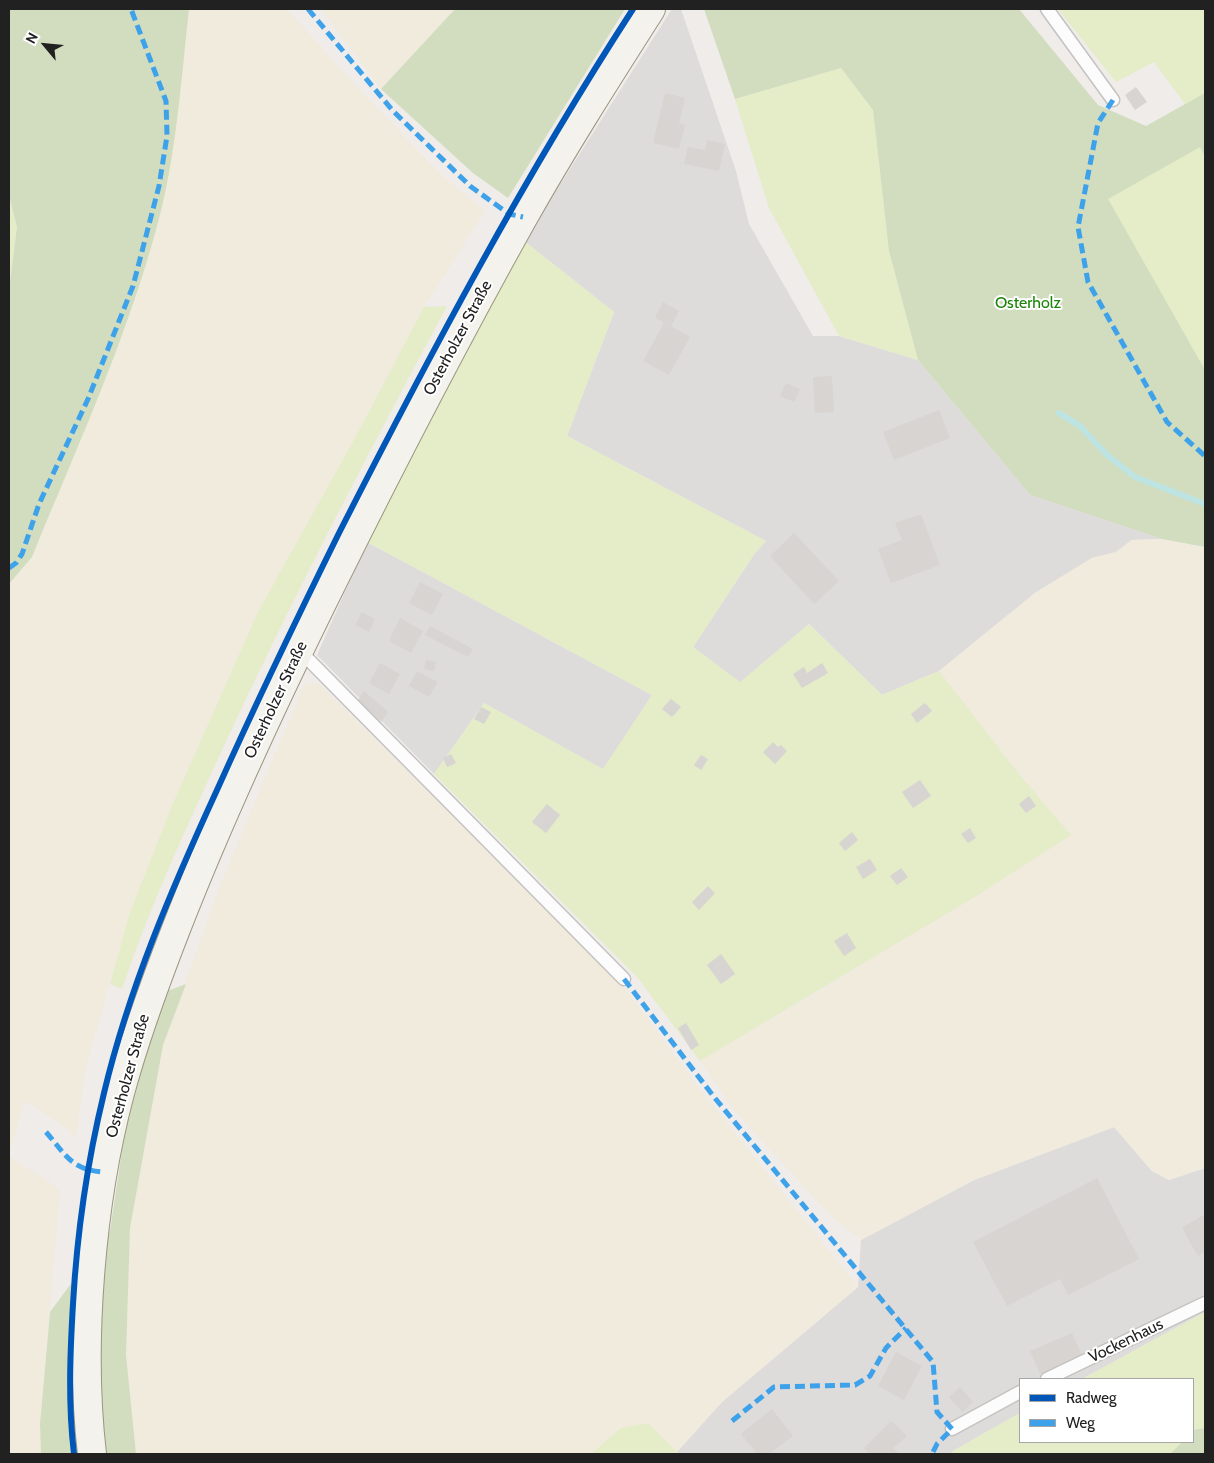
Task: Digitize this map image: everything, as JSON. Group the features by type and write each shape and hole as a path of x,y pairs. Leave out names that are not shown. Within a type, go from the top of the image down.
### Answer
{"main road":[{"name":"Osterholzer Straße","path":"92,1454 87,1356 91,1263 104,1172 119,1096 142,1017 204,856 299,650 403,440 523,217 651,9"}],"lane":[{"path":"1046,9 1112,100"},
{"path":"299,650 624,979"},
{"name":"Vockenhaus","path":"1049,1378 1205,1303"},
{"path":"952,1429 1019,1393"}],"shaded area":[{"path":"189,9 287,9 346,75 442,176 485,211 424,307 361,427 258,612 174,801 130,912 86,1067 76,1137 54,1119 25,1101 9,1156 9,584 32,557 127,325 157,228 176,126"},
{"path":"321,9 455,9 381,89"},
{"path":"672,9 681,9 736,171 749,224 813,336 839,336 918,360 1030,495 1162,539 1132,540 1116,552 1092,558 1035,593 939,671 882,695 809,624 740,683 693,647 755,553 766,541 567,436 614,312 524,241"},
{"path":"1162,539 1205,548 1205,1168 1169,1180 1152,1171 1114,1127 974,1180 861,1240 831,1216 732,1108 700,1061 829,985 1071,835 1018,773 939,671 1035,593 1092,558 1116,552 1132,540"},
{"path":"367,542 652,695 603,770 484,703 434,774 317,655"},
{"path":"318,683 620,981 695,1083 858,1287 722,1402 676,1453 648,1423 621,1428 591,1454 136,1454 126,1355 130,1228 163,1045 219,888 304,685"},
{"path":"1114,1127 1152,1171 1169,1180 1205,1168 1205,1312 1084,1378 1019,1378 1019,1414 950,1454 676,1453 722,1402 858,1287 861,1240 974,1180"},
{"path":"9,1156 60,1189 40,1424 41,1454 9,1454"}],"green space":[{"path":"9,9 189,9 173,148 163,203 144,272 115,355 32,557 9,584 9,289 17,227 9,195"},
{"path":"455,9 625,9 508,198 473,173 381,89"},
{"name":"Osterholz","path":"704,9 1019,9 1098,105 1146,126 1205,93 1205,157 1200,147 1108,199 1205,370 1205,547 1162,539 1030,495 918,360 889,251 873,110 841,68 735,99"},
{"path":"1058,9 1205,9 1205,93 1185,104 1154,62 1116,82"},
{"path":"841,68 873,110 889,251 918,360 839,336 769,208 735,99"},
{"path":"1200,146 1205,157 1205,370 1107,199"},
{"path":"9,195 17,227 9,289"},
{"path":"524,241 614,312 567,436 766,541 755,553 693,647 740,682 809,624 882,695 939,671 1018,773 1071,835 976,896 700,1061 638,978 434,774 484,703 603,769 652,695 367,542"},
{"path":"447,306 334,520 254,682 172,861 145,925 122,989 110,984 130,912 174,801 258,612 361,427 424,307"},
{"path":"186,984 163,1045 130,1228 126,1355 136,1454 41,1454 40,1424 50,1312 110,1231 130,1096 162,993"},
{"path":"1205,1312 1205,1428 1194,1430 1194,1378 1084,1378"},
{"path":"1019,1414 1019,1443 1181,1443 1170,1454 950,1454"},
{"path":"648,1423 679,1454 591,1454 621,1428"},
{"path":"1205,1428 1205,1454 1170,1454 1181,1443 1194,1443 1194,1430"}],"building":[{"path":"1136,87 1147,102 1135,110 1125,95"},
{"path":"665,93 685,98 679,124 685,125 679,149 653,143"},
{"path":"707,140 725,144 719,171 684,164 688,147 705,150"},
{"path":"663,302 679,311 671,326 690,337 669,375 643,361 664,323 655,317"},
{"path":"832,376 834,412 815,413 813,377"},
{"path":"786,383 800,389 794,402 780,396"},
{"path":"939,410 950,438 894,460 883,432"},
{"path":"921,514 940,565 891,583 878,549 902,540 895,523"},
{"path":"794,533 839,581 814,604 770,556"},
{"path":"420,582 443,594 432,615 409,603"},
{"path":"362,612 375,619 369,632 355,625"},
{"path":"400,618 423,631 411,653 389,641"},
{"path":"430,626 473,649 468,657 425,635"},
{"path":"426,660 436,662 434,671 424,669"},
{"path":"380,663 400,674 389,694 369,683"},
{"path":"822,663 828,673 802,688 793,674 804,667 807,673"},
{"path":"417,671 438,682 429,697 409,686"},
{"path":"364,691 388,712 381,722 358,700"},
{"path":"671,699 681,707 672,717 662,709"},
{"path":"925,703 932,711 917,723 911,714"},
{"path":"481,707 491,712 484,724 474,719"},
{"path":"773,742 778,747 781,745 787,751 775,764 763,752"},
{"path":"451,754 456,763 447,767 443,758"},
{"path":"701,755 708,759 701,770 694,765"},
{"path":"920,780 931,796 913,808 902,792"},
{"path":"1029,796 1036,806 1026,813 1019,804"},
{"path":"547,804 560,815 546,833 532,822"},
{"path":"970,828 976,838 968,843 961,834"},
{"path":"852,832 858,840 845,851 839,843"},
{"path":"870,859 877,870 863,879 856,867"},
{"path":"901,868 908,877 897,885 890,876"},
{"path":"708,886 715,893 699,910 692,902"},
{"path":"847,933 856,948 844,956 834,941"},
{"path":"721,954 735,974 721,984 707,965"},
{"path":"686,1023 699,1045 691,1050 678,1028"},
{"path":"1097,1178 1139,1259 1068,1295 1060,1279 1007,1306 973,1242"},
{"path":"1205,1214 1205,1252 1198,1256 1182,1228"},
{"path":"1072,1333 1082,1356 1040,1374 1030,1351"},
{"path":"896,1352 922,1366 904,1400 878,1386"},
{"path":"960,1387 973,1402 962,1412 949,1397"},
{"path":"772,1409 793,1436 769,1454 757,1454 741,1434"},
{"path":"891,1421 907,1436 893,1448 899,1454 869,1454 864,1448"}],"waterway":[{"path":"1059,413 1080,426 1107,455 1135,477 1205,504"}],"marked path":[{"path":"9,568 16,563 22,554 39,504 88,399 133,286 159,186 167,136 166,101 131,9"},
{"path":"308,9 393,111 470,186 509,214 523,217"},
{"path":"1113,100 1098,123 1078,227 1088,282 1167,422 1205,456"},
{"path":"624,979 714,1097 933,1362 937,1412 952,1429 937,1444 932,1454"},
{"path":"46,1132 76,1165 93,1171 104,1172"},
{"path":"732,1421 774,1387 855,1385 870,1376 886,1348 906,1328"}],"cycle path":[{"path":"74,1454 70,1379 75,1277 80,1224 104,1093 126,1015 153,939 184,864 247,725 323,565 373,466 443,333 516,201 633,9"}]}
